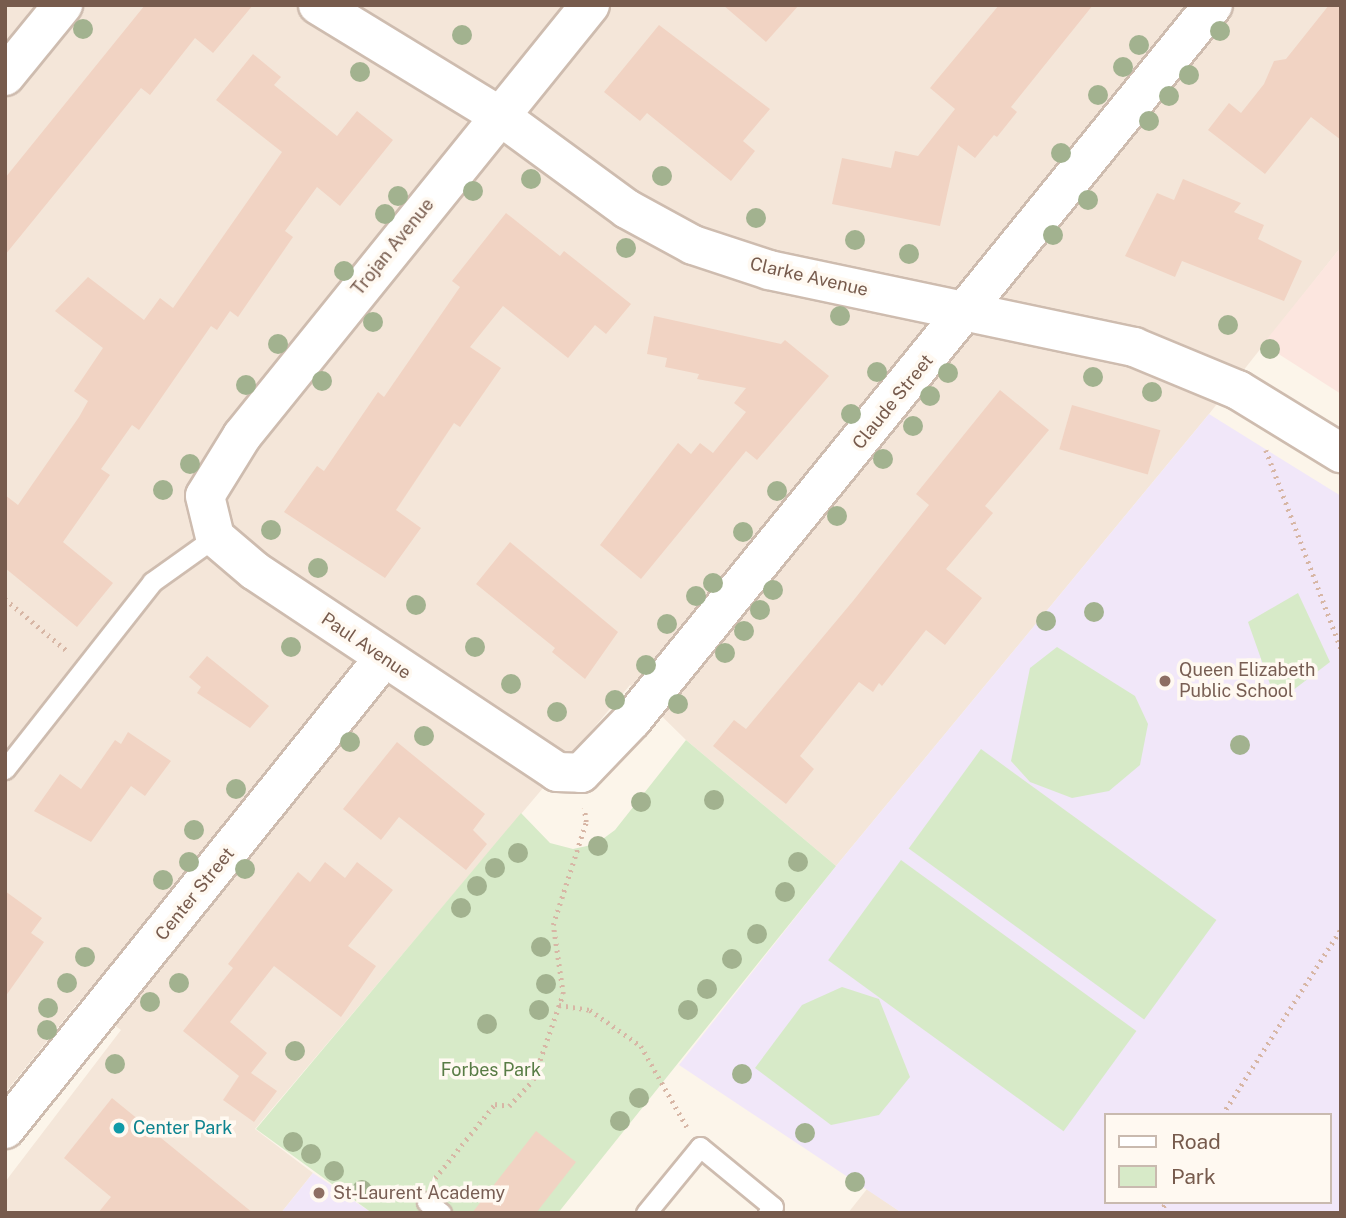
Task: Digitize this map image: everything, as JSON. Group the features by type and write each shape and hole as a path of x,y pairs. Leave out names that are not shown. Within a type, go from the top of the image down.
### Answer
{"street":[{"path":"5,76 63,5"},
{"name":"Clarke Avenue","path":"318,5 499,116 627,209 693,245 769,270 1134,347 1238,390 1341,453"},
{"name":"Trojan Avenue","path":"215,537 205,496 242,436 590,5"},
{"name":"Claude Street","path":"569,773 641,709 1213,5"},
{"name":"Paul Avenue","path":"215,537 255,571 383,659 569,773"},
{"name":"Center Street","path":"5,1129 383,659"}],"lane":[{"path":"5,769 152,582 215,537"},
{"path":"646,1213 700,1147 773,1207 768,1213"}],"path":[{"path":"1268,439 1266,452 1341,649"},
{"path":"5,599 86,667"},
{"path":"434,1207 429,1186 495,1104 509,1107 533,1080 559,1005 562,970 553,925 586,822 569,773"},
{"path":"1223,1113 1341,929"},
{"path":"559,1005 590,1010 641,1046 700,1147"}],"shaded area":[{"path":"5,5 1341,5 1341,247 1209,414 836,866 686,740 630,685 255,1129 313,1173 281,1213 5,1213 5,1182 121,1030 80,1000 5,1093"},
{"path":"1341,247 1341,394 1263,344"},
{"name":"Queen Elizabeth Public School","path":"1209,414 1341,496 1341,1213 902,1213 679,1065 836,866"},
{"name":"St-Laurent Academy","path":"313,1173 372,1213 281,1213"},
{"path":"867,1189 902,1213 848,1213"}],"green space":[{"path":"1298,593 1330,662 1288,694 1271,687 1248,622"},
{"path":"1057,647 1135,696 1148,724 1140,765 1109,791 1072,798 1030,782 1011,761 1030,668"},
{"name":"Forbes Park","path":"686,740 836,866 558,1213 372,1213 256,1129 521,813 550,843 573,849 596,844 615,830"},
{"path":"981,749 1216,920 1144,1020 909,849"},
{"path":"901,860 1136,1031 1064,1131 828,960"},
{"path":"842,987 879,999 910,1077 879,1115 831,1125 755,1068 802,1005"}],"building":[{"path":"145,5 253,5 213,53 195,38 150,95 141,88 5,255 5,178"},
{"path":"723,5 799,5 766,42"},
{"path":"999,5 1093,5 1011,107 1017,112 997,137 994,135 975,158 958,145 940,226 832,204 842,158 891,168 895,151 918,156 955,109 930,88"},
{"path":"1329,5 1341,5 1341,140 1311,117 1265,174 1208,130 1229,103 1241,113 1264,84 1274,61 1286,59"},
{"path":"659,25 770,109 743,141 755,151 731,181 647,113 640,121 604,92"},
{"path":"253,54 281,77 274,85 337,136 357,111 393,140 340,206 317,187 285,231 293,237 238,317 230,311 217,330 211,326 139,430 132,425 101,469 110,475 63,542 113,583 77,627 5,568 5,495 18,505 79,417 88,401 74,391 103,348 55,311 88,277 144,320 160,298 173,308 282,152 216,100"},
{"path":"1183,179 1241,203 1234,212 1264,225 1258,239 1302,261 1284,301 1182,261 1175,277 1125,256 1157,193 1174,200"},
{"path":"506,213 560,256 564,251 631,304 606,334 595,325 568,358 503,306 470,347 501,368 460,427 454,423 396,510 421,528 385,578 284,512 317,466 324,471 378,392 384,397 460,287 452,281"},
{"path":"654,316 781,344 785,340 829,376 757,460 746,451 641,579 600,545 678,443 691,454 700,443 713,453 746,412 734,403 746,388 697,379 699,374 665,367 667,358 647,354"},
{"path":"1000,390 1049,430 985,506 993,513 946,569 982,598 945,645 926,630 882,686 879,683 873,692 859,682 800,756 814,769 786,804 713,746 734,720 746,729 853,601 929,505 916,494"},
{"path":"1072,405 1160,430 1148,475 1059,449"},
{"path":"510,542 618,632 585,679 552,652 555,648 476,584"},
{"path":"207,656 269,706 250,728 197,693 201,687 189,677"},
{"path":"128,732 171,761 145,796 131,786 91,842 34,811 60,774 81,789 115,740 121,744"},
{"path":"397,742 485,814 473,830 487,844 466,870 399,817 381,840 343,809"},
{"path":"325,862 345,878 357,862 393,890 348,946 376,966 341,1017 274,966 230,1022 267,1053 251,1073 277,1091 254,1122 223,1100 239,1076 183,1031 233,968 228,964 298,872 310,882"},
{"path":"5,891 42,918 31,933 44,942 5,997"},
{"name":"Center Park","path":"112,1098 253,1213 98,1213 111,1197 64,1158"},
{"path":"536,1131 576,1162 536,1213 472,1213"}],"place":[{"name":"Queen Elizabeth Public School","path":"1165,681"},
{"name":"Center Park","path":"119,1128"},
{"name":"St-Laurent Academy","path":"319,1193"}]}
